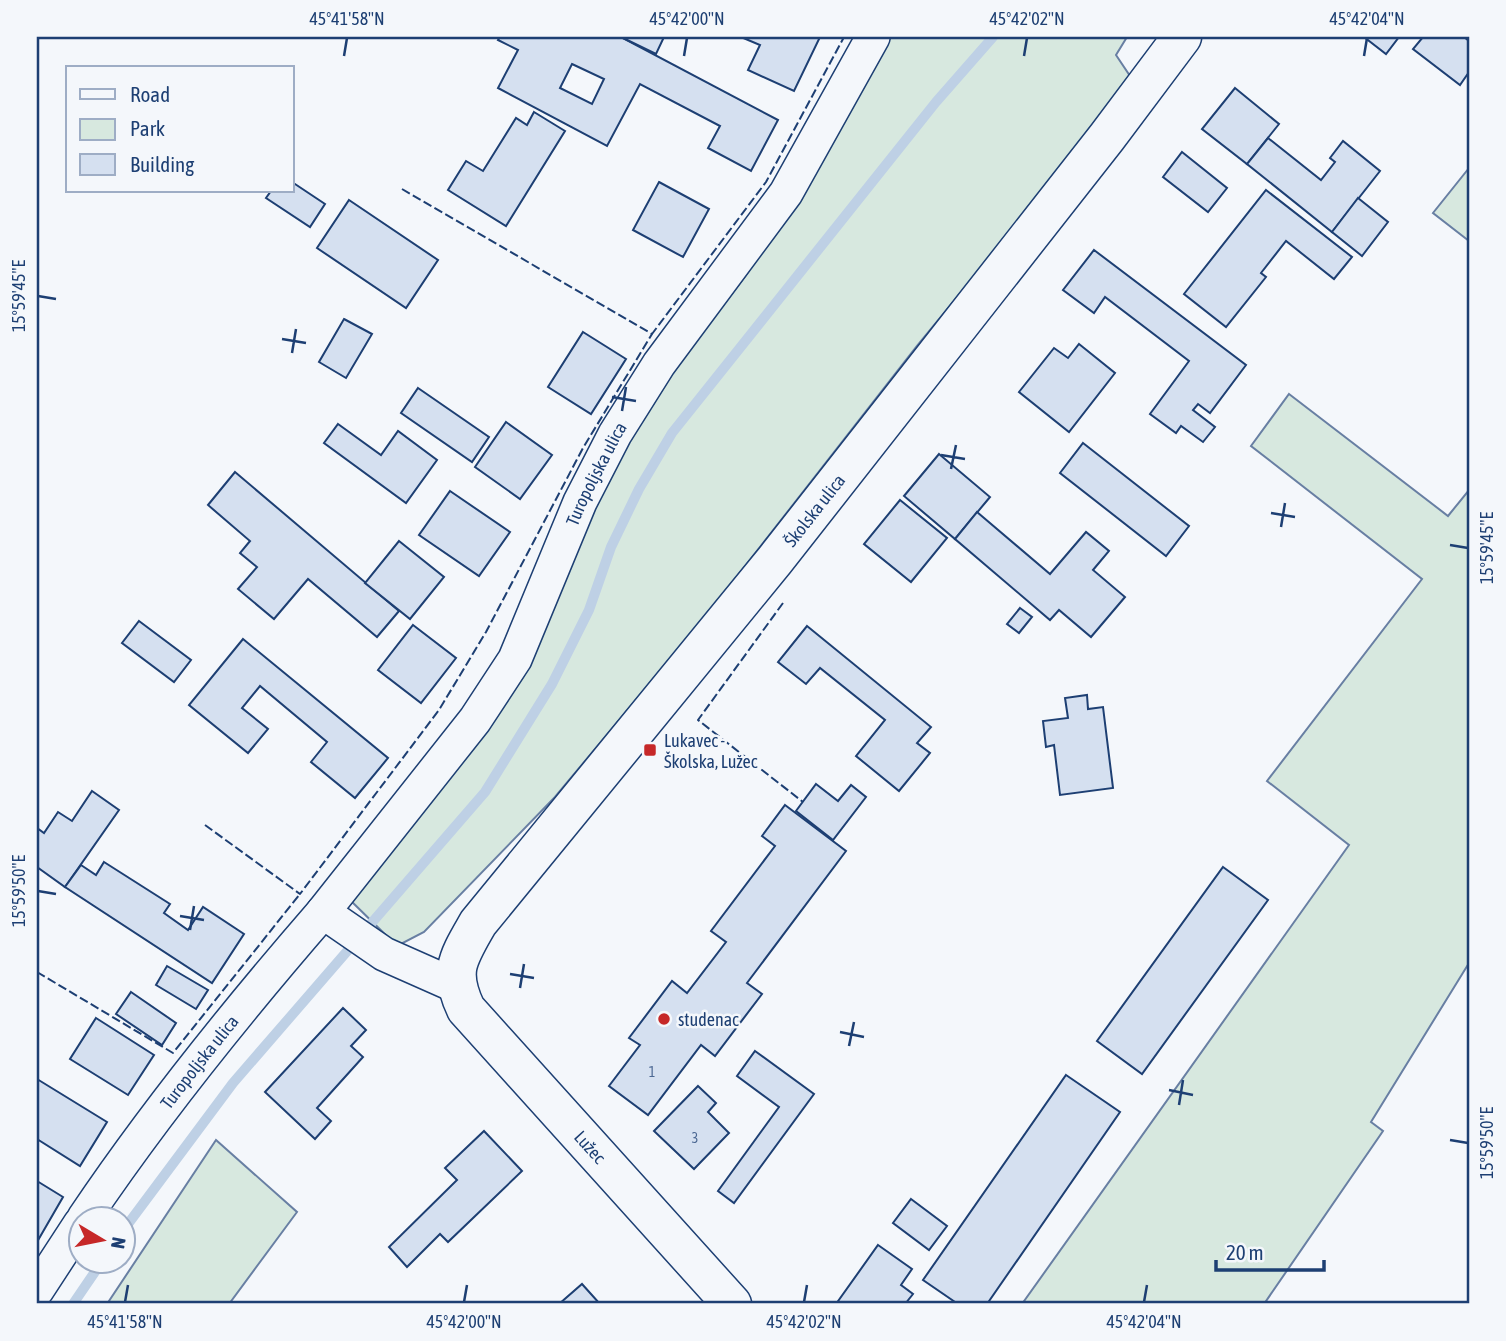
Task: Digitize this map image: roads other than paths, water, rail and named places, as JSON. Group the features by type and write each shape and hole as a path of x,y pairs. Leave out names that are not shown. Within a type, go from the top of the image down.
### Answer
{"street":[{"name":"Turopoljska ulica","path":"94,1204 237,1011 332,920 475,720 515,659 580,502 615,434 659,364 786,193 873,37"},
{"name":"Školska ulica","path":"454,985 460,955 478,923 775,560 1107,137 1182,37"},
{"path":"332,920 384,954 454,985"},
{"name":"Lužec","path":"454,985 466,1009 732,1304"},
{"path":"37,1290 66,1245"}],"waterway":[{"path":"136,1213 233,1083 485,792 552,684 589,610 611,547 639,489 672,433 936,102 993,37"},
{"path":"73,1304 93,1274"}],"place":[{"name":"Lukavec - Školska, Lužec","path":"650,750"},
{"name":"studenac","path":"664,1019"}]}
